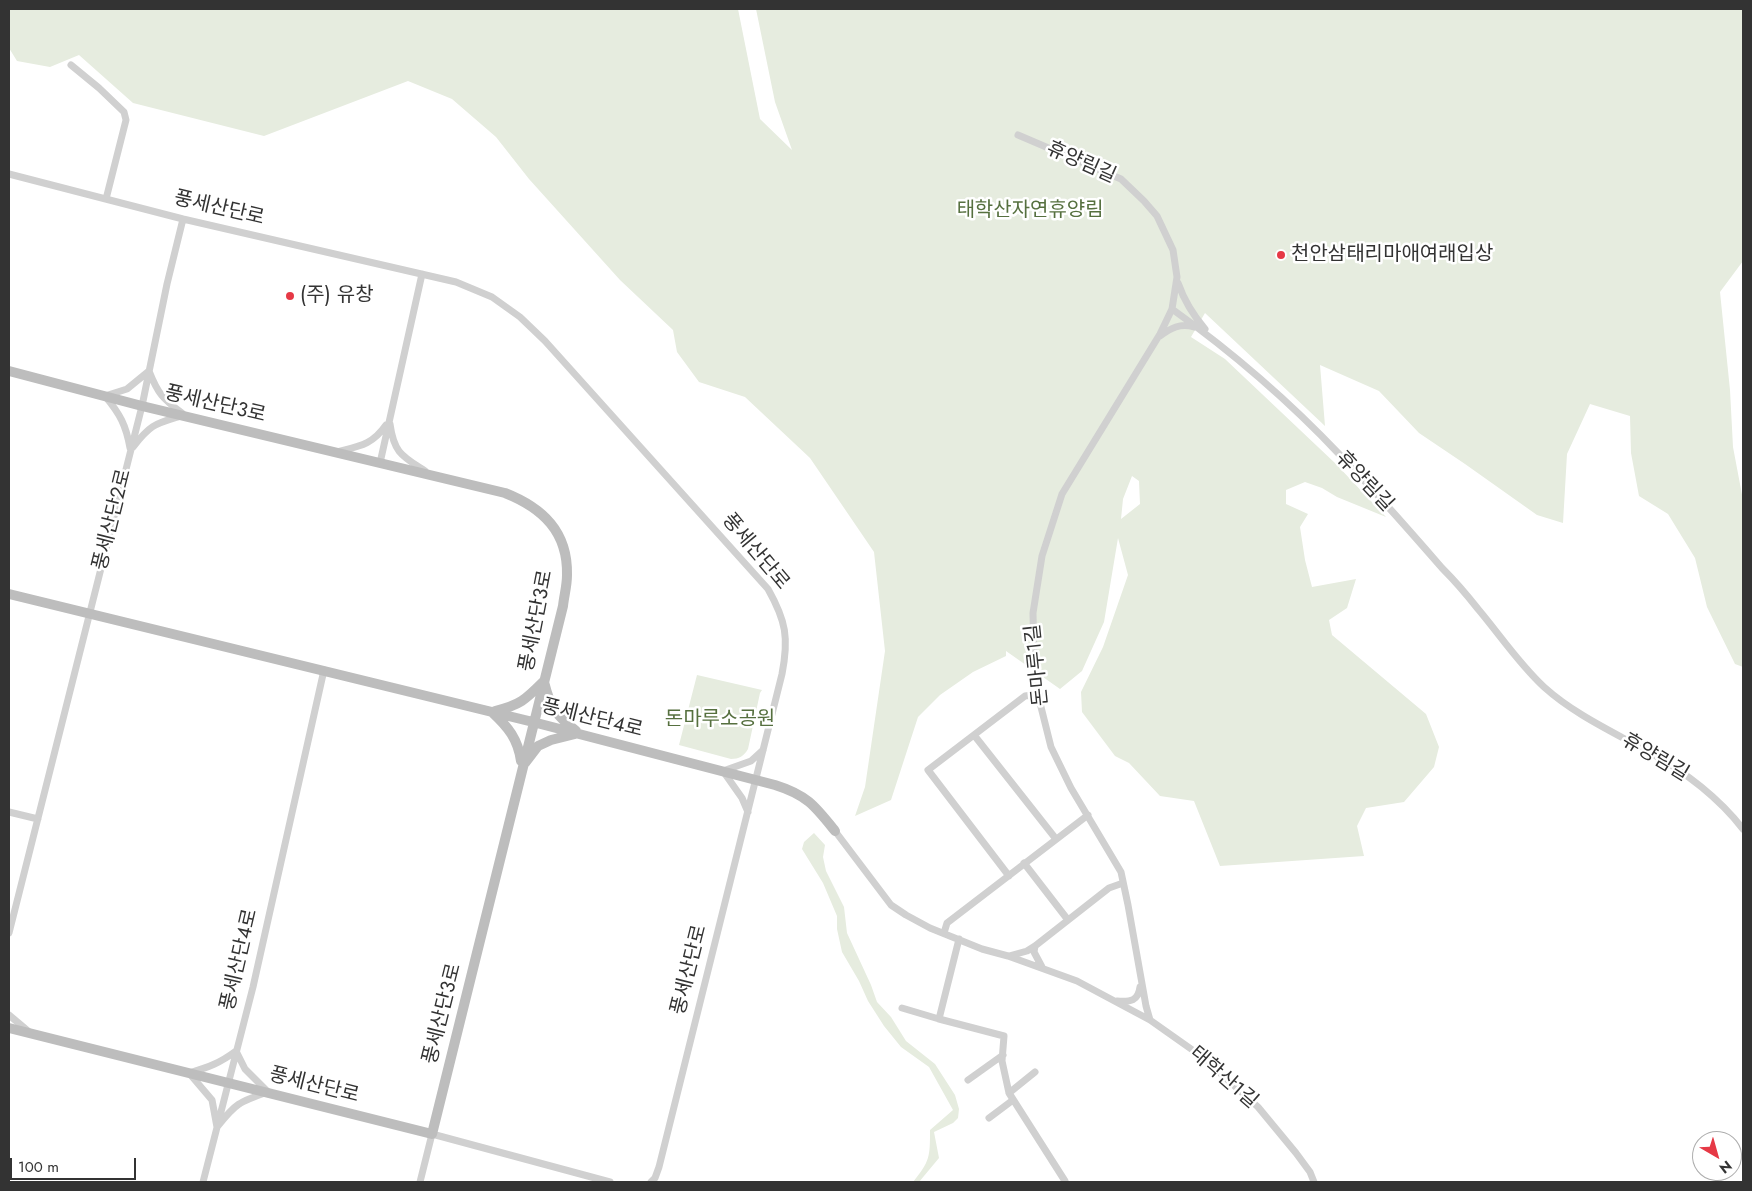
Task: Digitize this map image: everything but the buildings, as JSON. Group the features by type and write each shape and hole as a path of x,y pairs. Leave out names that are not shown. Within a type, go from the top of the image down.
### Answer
{"street":[{"path":"71,65 124,112 126,120 106,199"},
{"name":"휴양림길","path":"1018,135 1121,179 1144,201 1157,216 1173,250 1177,281 1172,308 1213,339 1269,386 1340,454 1443,568 1513,654 1544,686 1567,706 1648,751 1699,786 1736,819 1743,829"},
{"name":"풍세산단로","path":"9,174 183,219 456,282 492,297 520,317 545,340 768,589 780,610 785,629 785,654 756,780 659,1167 655,1178 651,1182"},
{"name":"풍세산단2로","path":"9,933 142,406 167,284 183,219"},
{"path":"380,463 422,274"},
{"path":"1177,281 1193,315 1213,339"},
{"name":"돈마루1길","path":"1150,1020 1121,872 1071,788 1051,747 1039,694 1034,656 1033,613 1042,556 1062,494 1158,338 1172,308"},
{"path":"1158,338 1172,328 1186,325 1201,330"},
{"path":"130,451 126,430 121,417 105,396 127,389 149,371 163,399 184,415"},
{"name":"풍세산단3로","path":"9,372 142,406 505,493 538,509 549,520 560,538 566,556 567,576 562,606 432,1134"},
{"path":"130,451 146,431 157,424 184,415"},
{"path":"336,452 371,442 378,436 389,420"},
{"path":"389,420 396,448 405,458 429,474"},
{"name":"풍세산단4로","path":"9,594 533,722 792,790 813,804 835,831"},
{"name":"풍세산단4로","path":"203,1182 253,987 324,670"},
{"path":"492,712 514,706 525,700 544,681"},
{"path":"544,681 548,700 556,714 578,734"},
{"path":"1008,876 928,770 1025,696 1039,694"},
{"path":"492,712 508,727 514,736 520,749 522,767"},
{"path":"522,767 538,746 551,740 578,734"},
{"path":"974,735 1056,839"},
{"path":"748,812 742,798 724,771 751,761 763,750"},
{"path":"9,812 38,819"},
{"path":"944,933 947,923 1088,815"},
{"path":"835,831 891,905 914,920 982,949 1042,967 1078,981 1150,1020"},
{"path":"1024,863 1068,920"},
{"path":"1008,956 1035,946 1109,888 1123,883"},
{"path":"938,1019 959,939"},
{"path":"1035,946 1034,952 1042,967"},
{"path":"1115,1000 1134,1000 1139,995 1141,981"},
{"path":"902,1008 1004,1036 1002,1060 1009,1093 1065,1181"},
{"path":"9,1014 31,1033"},
{"name":"태학산1길","path":"1150,1020 1201,1056 1258,1107 1296,1153 1310,1172 1314,1182"},
{"name":"풍세산단로","path":"9,1028 432,1134 610,1182"},
{"path":"236,1050 245,1069 268,1092 243,1100 233,1108 217,1127 212,1100 189,1072 211,1067 236,1050"},
{"path":"968,1080 1002,1055"},
{"path":"1009,1093 1035,1072"},
{"path":"989,1118 1013,1100"},
{"path":"420,1182 432,1134"}],"green space":[{"name":"태학산자연휴양림","path":"9,9 738,9 760,119 792,150 775,102 756,9 1743,9 1743,261 1720,292 1730,390 1733,447 1743,500 1743,667 1735,664 1707,607 1695,558 1668,514 1639,496 1631,453 1630,416 1590,404 1567,454 1563,523 1537,515 1419,433 1379,391 1320,365 1325,426 1205,313 1191,337 1225,359 1336,464 1386,517 1305,482 1286,490 1286,504 1308,514 1300,527 1305,560 1312,587 1356,579 1347,608 1329,620 1332,635 1426,714 1439,747 1434,767 1404,802 1366,808 1357,826 1364,856 1220,866 1194,801 1160,796 1129,763 1115,756 1082,712 1081,692 1103,647 1128,575 1118,538 1104,622 1082,671 1060,689 1006,651 1006,656 973,672 940,695 918,717 891,800 855,816 865,787 885,651 874,552 810,458 745,397 699,382 677,352 673,330 620,280 529,179 496,137 452,99 408,81 264,136 133,103 79,55 50,67 17,61 9,48","holes":["1132,476 1139,481 1140,504 1121,519 1123,499"]},
{"name":"돈마루소공원","path":"697,675 762,690 748,749 741,757 731,759 679,745"},
{"path":"814,833 825,845 823,857 826,871 844,907 847,933 877,1002 891,1017 906,1041 935,1064 955,1095 959,1109 958,1118 953,1123 934,1132 939,1158 919,1182 913,1182 923,1169 928,1158 930,1130 953,1110 929,1067 901,1047 884,1026 868,1001 842,952 837,929 837,916 823,883 802,849 804,842"}],"place":[{"name":"천안삼태리마애여래입상","path":"1281,255"},
{"name":"(주) 유창","path":"290,296"}]}
